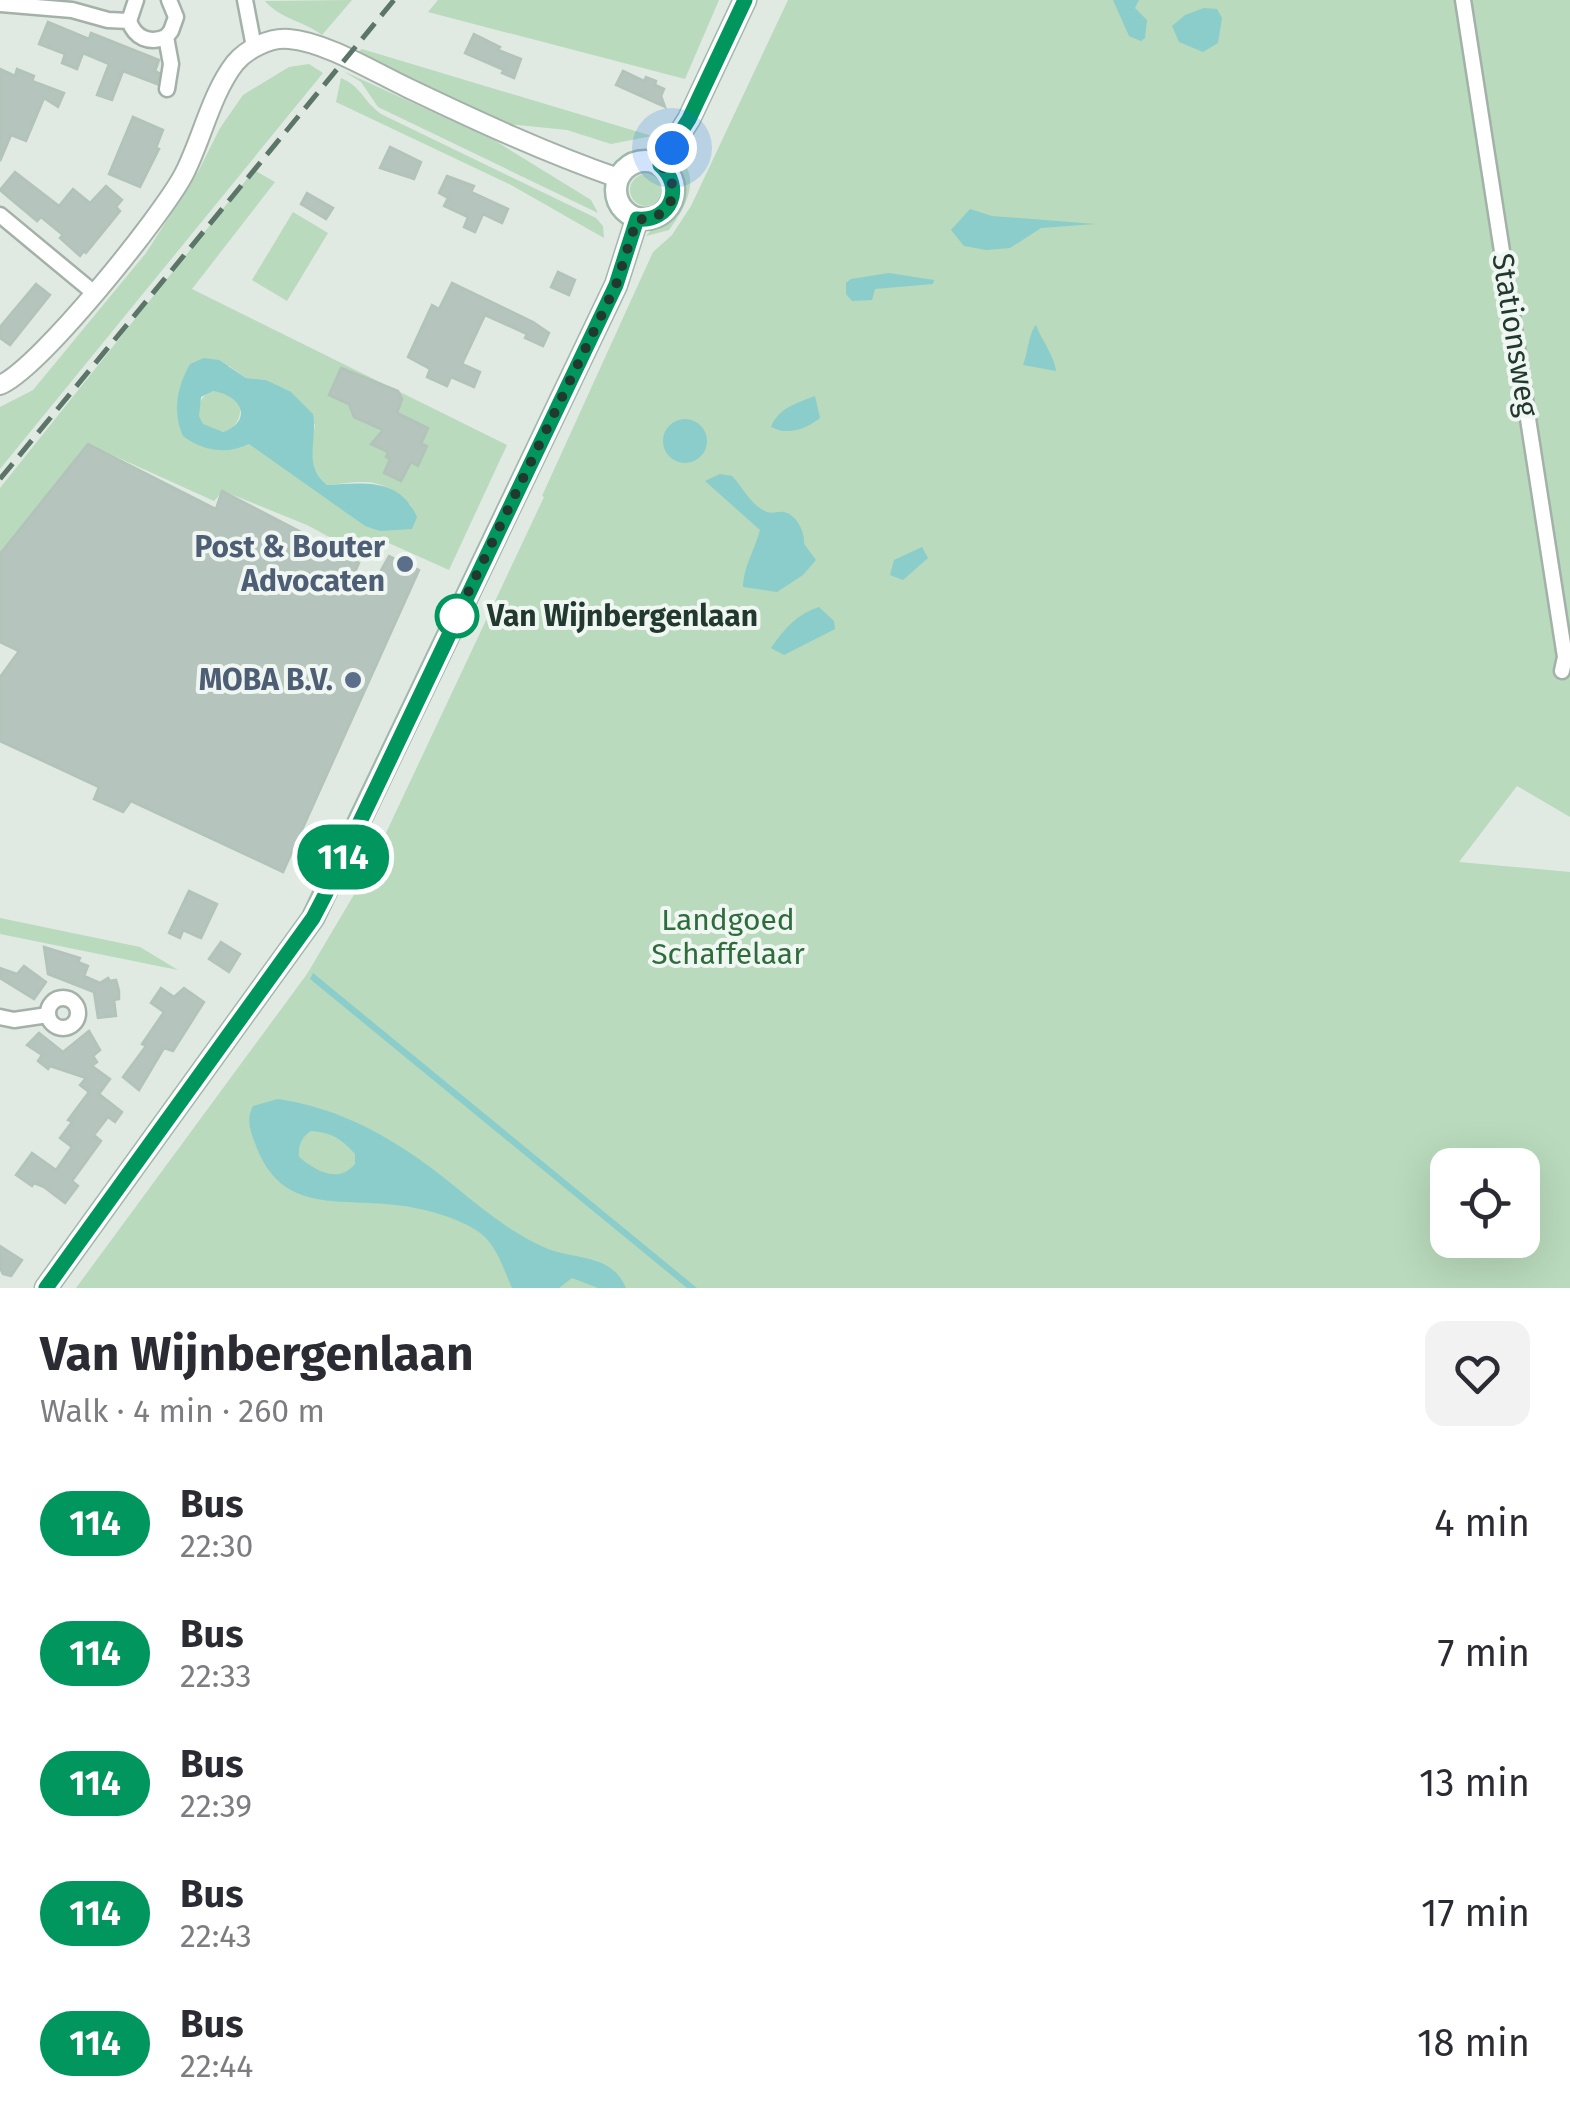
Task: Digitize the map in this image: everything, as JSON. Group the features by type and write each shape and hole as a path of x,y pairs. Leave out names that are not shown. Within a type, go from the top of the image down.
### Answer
{"main road":[{"path":"660,165 696,106 745,0"},
{"path":"636,162 660,165 672,180 670,206 656,218 637,219 618,203 618,178 636,162"},
{"path":"46,1288 313,918 616,285 637,219"}],"street":[{"path":"136,0 129,21 136,34 151,41 172,31 176,17 169,0"},
{"path":"246,0 254,47"},
{"name":"Stationsweg","path":"1462,0 1565,657 1562,670"},
{"path":"0,4 72,10 129,21"},
{"path":"166,37 170,64 167,89"},
{"path":"0,385 33,362 178,185 236,62 254,47 277,39 310,43 490,128 618,178"},
{"path":"0,215 93,292"},
{"path":"0,1017 14,1020 48,1015"}],"green space":[{"path":"352,0 322,35 265,1"},
{"path":"438,0 719,0 685,79 428,12"},
{"name":"Landgoed Schaffelaar","path":"788,0 1570,0 1570,817 1517,786 1459,862 1570,872 1570,1288 76,1288 307,974 365,876 369,877 369,869 544,497 653,252 672,235 691,206"},
{"path":"362,49 652,136 611,144 567,130 507,124 358,52"},
{"path":"309,64 323,73 0,469 0,407 33,390 146,253 243,95 289,67"},
{"path":"343,71 494,140 591,200 598,213 378,107 361,82"},
{"path":"341,78 381,114 596,218 603,226 604,238 511,185 336,102"},
{"path":"682,161 690,178 684,205 669,230 646,236 681,202"},
{"path":"254,170 275,182 192,289 507,445 449,570 382,540 372,560 307,525 223,491 214,501 88,444 0,553 0,488","holes":["190,365 229,366 246,378 266,380 315,425 313,465 327,485 381,485 412,506 365,526 258,447 249,444 220,450 186,436 180,426 178,403"]},
{"path":"646,174 657,179 662,190 657,201 646,206 635,201 630,190 635,179"},
{"path":"293,212 328,233 287,301 252,280"},
{"path":"219,390 234,396 240,411 234,426 219,432 204,426 198,411 204,396"},
{"path":"0,918 140,947 178,970 0,934"}],"water":[{"path":"1113,0 1139,0 1135,8 1147,20 1145,38 1141,41 1129,36"},
{"path":"1204,8 1217,9 1222,18 1218,43 1203,52 1179,42 1172,26 1185,15"},
{"path":"970,209 992,216 1095,224 1041,228 1010,248 986,250 964,246 951,230"},
{"path":"889,273 934,280 933,284 875,289 872,300 852,301 846,294 846,283 851,279"},
{"path":"1036,325 1053,359 1056,371 1023,365"},
{"path":"204,358 219,360 246,378 266,380 291,392 313,414 313,460 319,477 327,485 379,485 401,495 417,517 412,529 380,531 365,526 249,444 215,450 183,436 178,400 190,364","holes":["213,391 237,403 241,415 233,427 223,432 203,424 199,416 201,397"]},
{"path":"815,396 820,418 815,422 790,431 771,427 783,411"},
{"path":"685,419 701,425 707,441 701,457 685,463 669,457 663,441 669,425"},
{"path":"720,474 732,476 761,509 793,517 804,544 816,560 803,575 777,592 743,587 760,530 705,481"},
{"path":"922,547 928,558 903,580 890,575 894,560"},
{"path":"819,607 834,621 835,629 784,655 771,648 792,623"},
{"path":"313,973 697,1288 687,1288 310,979"},
{"path":"278,1099 328,1111 359,1124 422,1161 509,1228 548,1249 603,1264 620,1277 626,1288 598,1288 572,1278 559,1288 512,1288 489,1241 458,1221 406,1206 332,1201 295,1192 279,1182 266,1166 250,1129 253,1106","holes":["311,1131 330,1135 345,1144 355,1154 355,1164 334,1174 320,1171 299,1157 300,1145"]}],"building":[{"path":"48,22 89,39 91,33 159,60 155,71 159,73 157,84 123,71 112,100 97,95 109,64 83,53 77,69 62,63 65,54 39,44"},
{"path":"474,34 521,59 514,78 465,53"},
{"path":"0,69 15,76 17,69 34,76 32,81 64,93 58,107 44,98 26,141 11,135 0,161"},
{"path":"623,71 644,81 646,77 656,81 655,85 664,89 661,96 665,107 616,85"},
{"path":"133,117 163,130 156,148 159,149 140,187 109,174"},
{"path":"390,147 421,162 414,179 380,168"},
{"path":"15,172 59,206 73,189 90,203 106,186 122,200 116,207 120,211 80,256 60,238 63,235 41,217 37,221 0,190"},
{"path":"447,176 474,186 471,192 508,209 502,223 483,214 475,232 464,227 468,217 444,206 448,198 439,193"},
{"path":"307,193 333,208 326,219 301,204"},
{"path":"558,272 575,280 569,295 551,287"},
{"path":"452,283 549,333 543,346 525,338 527,334 485,315 462,364 480,372 474,387 451,377 447,386 427,377 430,369 408,357 432,305 439,309"},
{"path":"36,284 50,295 10,345 0,338 0,327"},
{"path":"341,368 398,391 402,399 397,413 428,428 421,444 427,446 418,466 411,462 401,481 384,473 390,459 386,457 388,452 371,444 383,430 354,417 349,404 329,395"},
{"path":"88,444 216,509 222,491 303,533 301,537 359,563 355,572 375,581 389,556 419,570 283,872 131,801 123,812 94,799 99,787 0,741 0,677 19,651 0,642 0,554"},
{"path":"189,891 217,904 201,938 183,930 180,938 169,933"},
{"path":"221,942 240,954 229,972 209,959"},
{"path":"44,947 80,958 78,962 88,966 84,976 100,983 108,978 116,980 116,1016 98,1018 94,992 48,974"},
{"path":"24,966 46,982 34,999 0,978 0,968 17,974"},
{"path":"161,988 174,997 184,988 204,1002 173,1051 164,1048 139,1090 123,1077 164,1012 151,1003"},
{"path":"89,1031 100,1050 93,1056 97,1062 92,1066 110,1079 99,1094 122,1112 115,1122 108,1117 94,1135 101,1141 72,1181 78,1186 65,1203 44,1187 34,1183 32,1186 16,1175 32,1153 56,1170 72,1147 60,1138 89,1092 80,1085 86,1078 50,1066 48,1069 38,1061 42,1055 27,1045 39,1033 63,1052"},
{"path":"0,1246 22,1260 11,1276 3,1274 0,1268"}],"railway":[{"path":"0,479 394,0"}],"bus line":[{"name":"114","path":"46,1288 313,918 616,285 637,219 656,218 670,206 674,188 660,165 689,119 745,0"}],"place":[{"name":"Post & Bouter Advocaten","path":"405,564"},
{"name":"Van Wijnbergenlaan","path":"457,616"},
{"name":"MOBA B.V.","path":"353,680"}],"route":[{"path":"457,616 451,628 616,285 637,219 656,218 670,206 674,188 660,165 672,148"}]}
